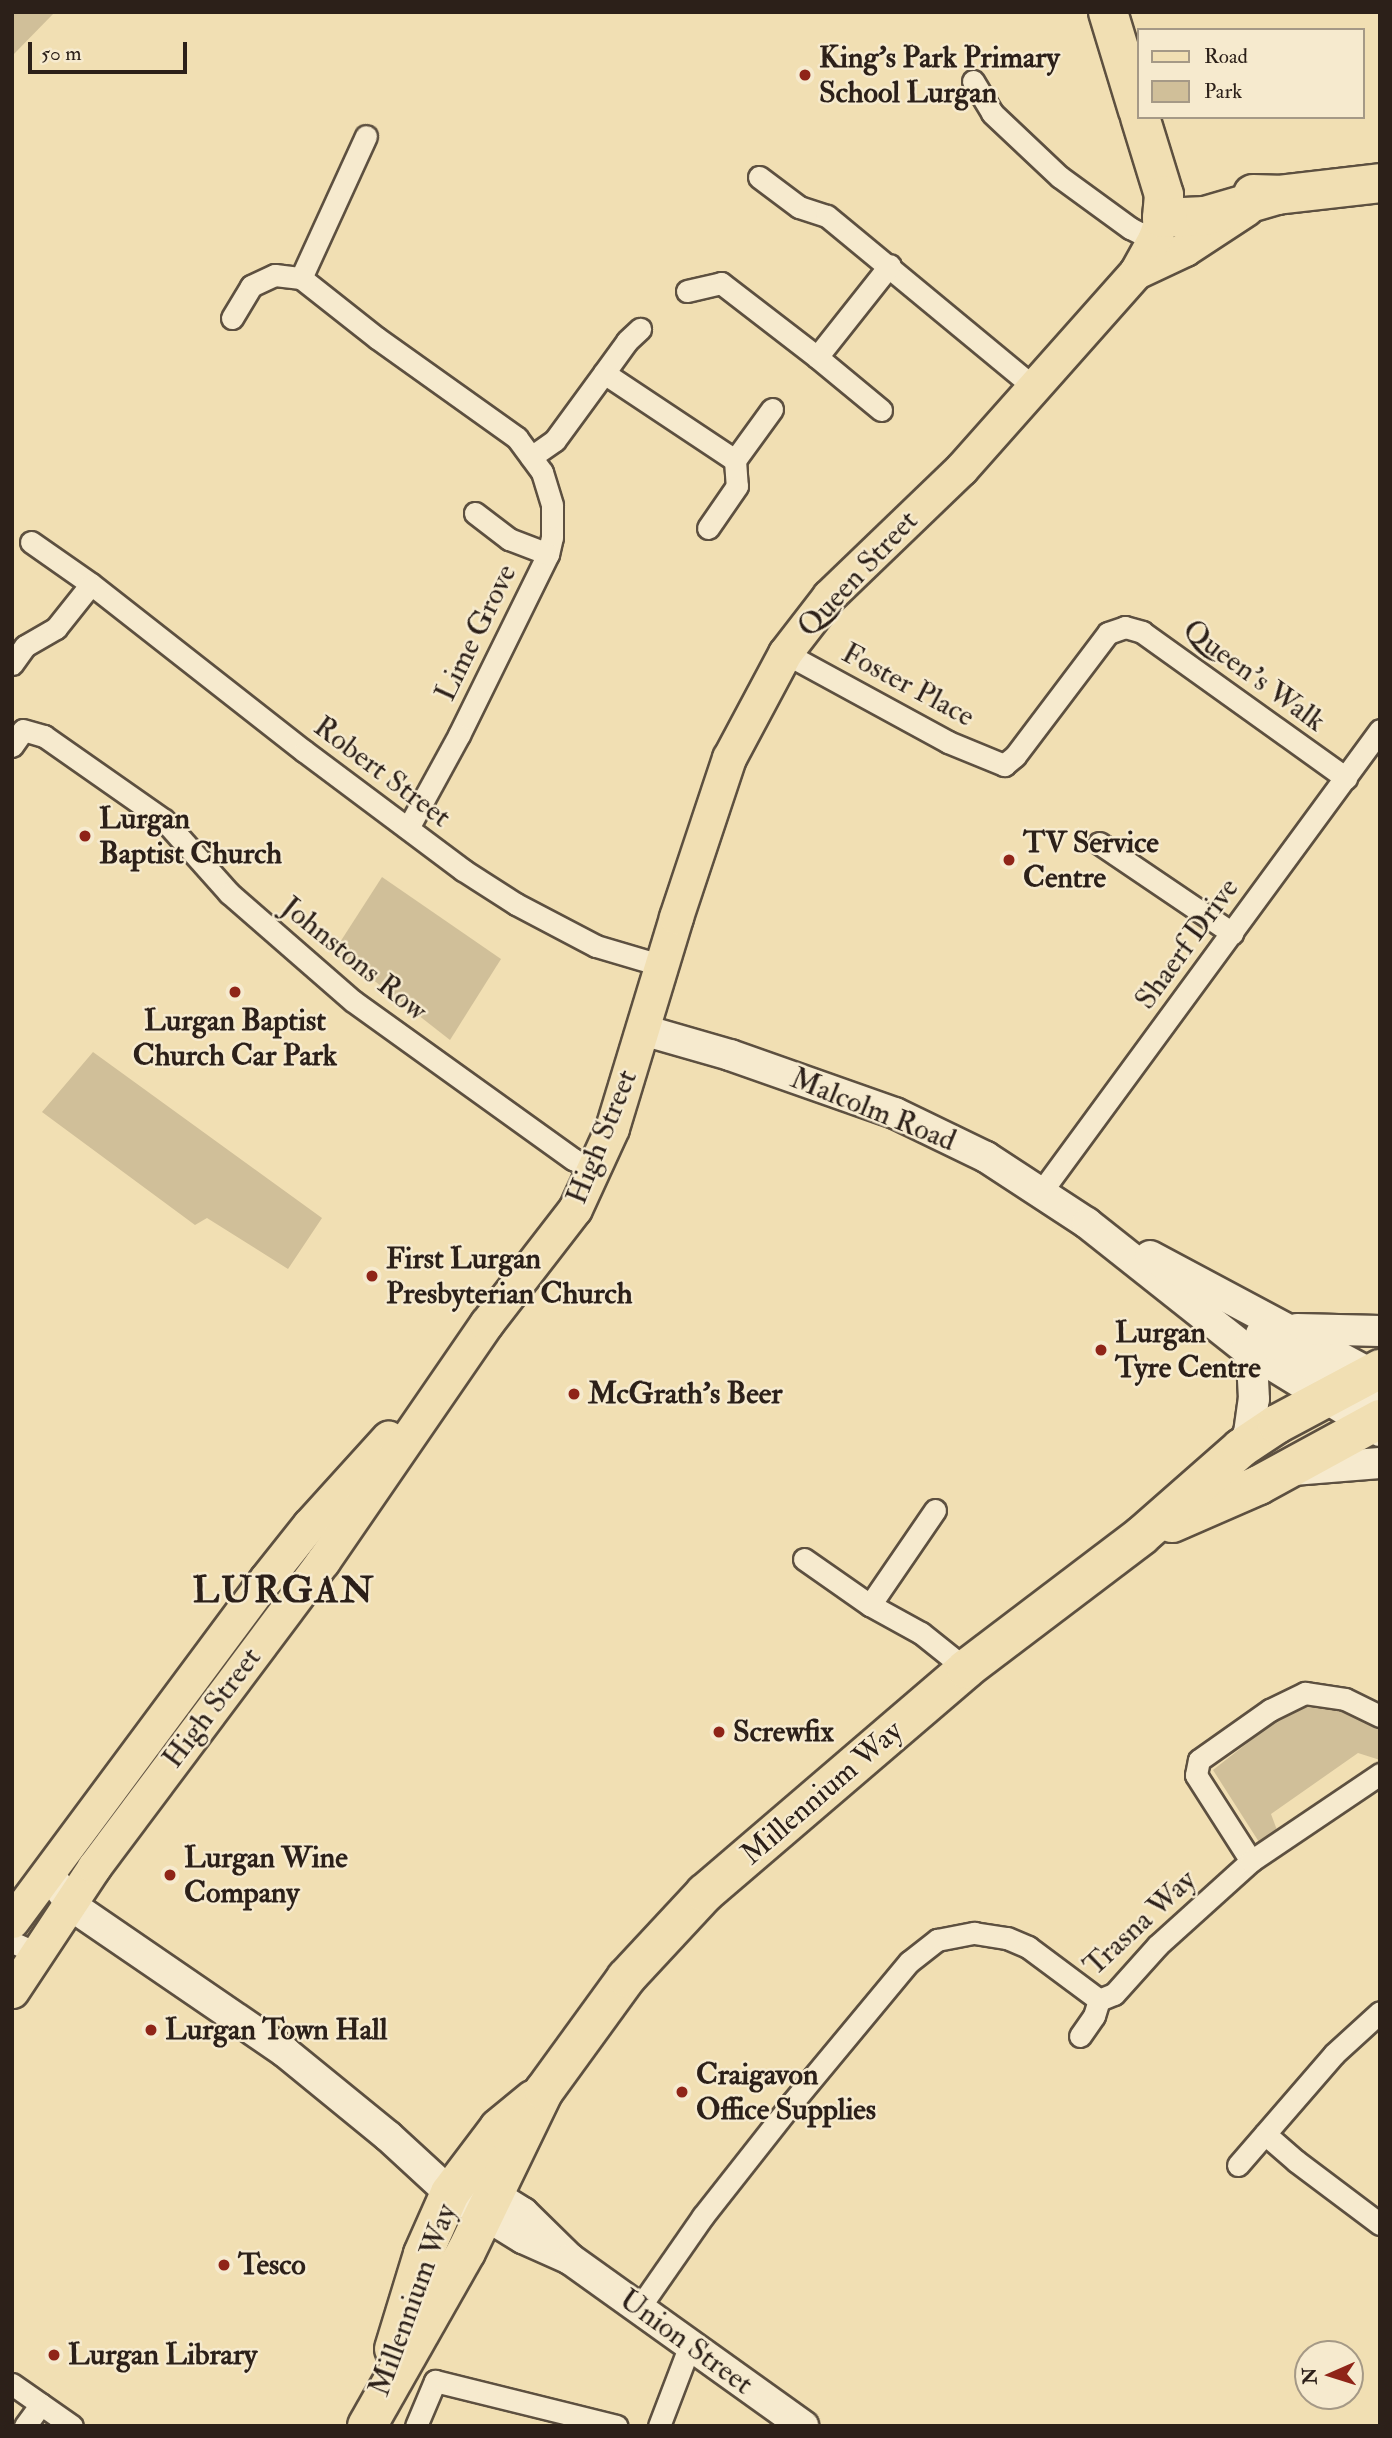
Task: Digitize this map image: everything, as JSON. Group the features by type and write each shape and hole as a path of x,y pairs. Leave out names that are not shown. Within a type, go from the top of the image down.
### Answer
{"highway":[{"path":"1108,12 1136,104"},
{"path":"1140,119 1160,218 1205,192 1268,197 1380,183"},
{"path":"1147,1531 1231,1476 1367,1399"},
{"name":"Millennium Way","path":"369,2423 393,2351 474,2196 544,2091 626,1978 705,1893 966,1670 1147,1531 1241,1448 1277,1424 1367,1399"},
{"name":"Millennium Way","path":"1147,1531 1192,1516 1286,1470 1367,1399"},
{"name":"Millennium Way","path":"369,2423 474,2196"}],"main road":[{"path":"1136,272 1185,249 1268,197"},
{"name":"Queen Street","path":"643,1030 660,965 729,758 785,653 829,596 961,469 1136,272 1160,218"},
{"name":"High Street","path":"12,1991 25,1948 69,1904 242,1668 358,1489 575,1209 612,1128 643,1030"},
{"name":"High Street","path":"12,1921 291,1547 358,1489"},
{"path":"214,1647 242,1668"}],"street":[{"path":"973,81 992,113 1060,177 1130,228 1160,218"},
{"path":"232,318 251,286 275,275 301,278 366,136"},
{"path":"759,177 799,207 827,216 890,265 1034,387"},
{"path":"817,357 890,265"},
{"name":"Lime Grove","path":"301,278 377,338 517,438 542,471 552,505 548,555 459,735 408,828"},
{"path":"687,292 721,283 881,410"},
{"path":"531,457 555,440 627,341 640,329"},
{"path":"604,373 734,460"},
{"path":"708,528 737,486 734,460 772,409"},
{"path":"475,513 509,539 548,555"},
{"name":"Robert Street","path":"31,542 92,584 304,751 516,904 596,946 660,965"},
{"path":"12,664 25,646 56,628 92,584"},
{"name":"Queen's Walk","path":"1004,765 1015,756 1108,633 1125,627 1142,632 1346,778"},
{"name":"Foster Place","path":"785,653 948,743 1004,765"},
{"name":"Shaerf Drive","path":"1041,1192 1380,730"},
{"name":"Johnstons Row","path":"18,738 44,736 164,820 229,893 353,1002 573,1159 595,1170"},
{"path":"1099,843 1232,933"},
{"name":"Malcolm Road","path":"643,1030 730,1055 895,1113 986,1157 1087,1223 1247,1349 1367,1399"},
{"name":"Malcolm Road","path":"1087,1223 1290,1329 1367,1399"},
{"path":"1160,1261 1175,1280 1367,1399"},
{"path":"1290,1329 1380,1331"},
{"path":"1241,1448 1249,1433 1254,1399 1252,1363 1247,1349"},
{"path":"1286,1470 1380,1463"},
{"path":"870,1605 935,1510"},
{"path":"803,1559 870,1605 920,1633 966,1670"},
{"path":"1251,1860 1196,1775 1199,1760 1270,1710 1305,1693 1345,1699 1380,1716"},
{"name":"Trasna Way","path":"1080,2036 1094,2016 1100,2000 1114,1994 1158,1945 1251,1860 1380,1774"},
{"name":"Union Street","path":"43,1877 58,1886 69,1904 285,2052 388,2136 474,2196 523,2213 570,2259 803,2426"},
{"path":"639,2308 703,2216 791,2104 909,1962 937,1940 974,1933 1007,1938 1028,1947 1100,2000"},
{"path":"1238,2165 1334,2054 1380,2012"},
{"path":"1265,2134 1296,2161 1380,2224"},
{"path":"659,2426 690,2346"},
{"path":"416,2426 435,2381 617,2426"},
{"path":"12,2384 72,2426"},
{"path":"25,2426 41,2404"}],"green space":[{"path":"12,12 55,12 12,56"},
{"path":"382,877 501,959 450,1040 335,950"},
{"path":"93,1052 322,1218 288,1269 207,1218 195,1225 42,1112"},
{"path":"1296,1705 1323,1705 1380,1726 1380,1760 1358,1753 1271,1814 1277,1830 1259,1842 1213,1770"}],"place":[{"name":"King's Park Primary School Lurgan","path":"805,75"},
{"name":"Lurgan Baptist Church","path":"85,836"},
{"name":"TV Service Centre","path":"1009,860"},
{"name":"Lurgan Baptist Church Car Park","path":"235,992"},
{"name":"First Lurgan Presbyterian Church","path":"372,1276"},
{"name":"Lurgan Tyre Centre","path":"1101,1350"},
{"name":"McGrath’s Beer","path":"574,1394"},
{"name":"Screwfix","path":"719,1732"},
{"name":"Lurgan Wine Company","path":"170,1875"},
{"name":"Lurgan Town Hall","path":"151,2030"},
{"name":"Craigavon Office Supplies","path":"682,2092"},
{"name":"Tesco","path":"224,2265"},
{"name":"Lurgan Library","path":"54,2355"}],"district":[{"name":"LURGAN","path":"284,1591"}]}
